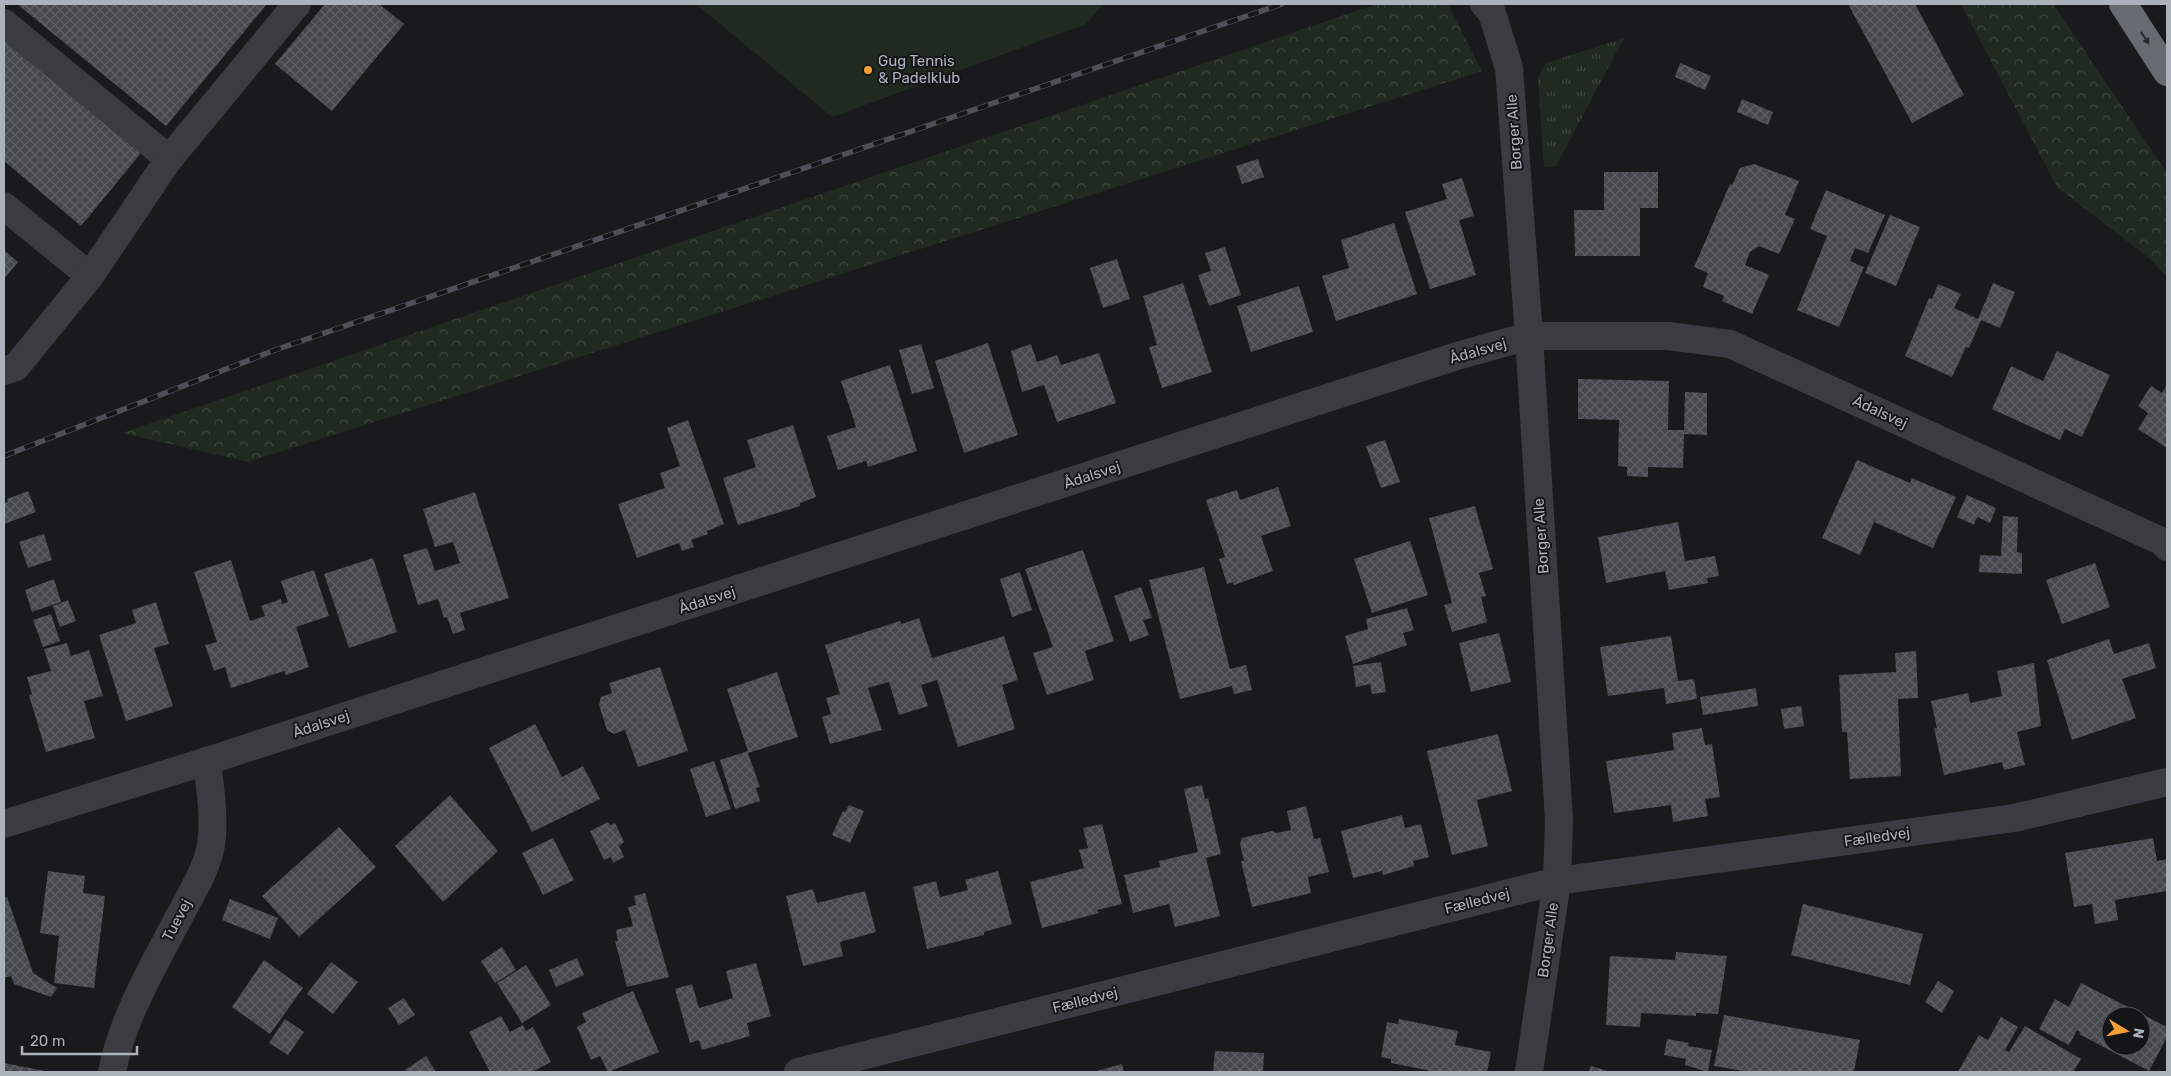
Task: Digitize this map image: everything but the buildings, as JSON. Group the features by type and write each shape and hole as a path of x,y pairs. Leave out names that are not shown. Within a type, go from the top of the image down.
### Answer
{"highway":[{"path":"2123,4 2167,72"}],"street":[{"path":"4,371 16,366 90,276 169,160 297,4"},
{"name":"Borger Alle","path":"1484,4 1492,13 1509,68 1529,336 1558,820 1557,881 1529,1072"},
{"path":"4,23 169,160"},
{"path":"4,206 90,276"},
{"name":"Ådalsvej","path":"4,824 207,761 1457,356 1529,336 1668,336 1730,344 2161,541 2167,547"},
{"name":"Tuevej","path":"112,1072 115,1058 137,998 198,880 210,846 212,806 207,761"},
{"name":"Fælledvej","path":"798,1072 1557,881 2014,818 2167,782"}],"green space":[{"name":"Gug Tennis & Padelklub","path":"696,4 1103,4 1086,24 832,117"},
{"path":"1377,4 1448,4 1482,71 248,462 122,433"},
{"path":"1961,4 2053,4 2167,173 2167,277 2149,258 2057,187"},
{"path":"1624,38 1556,166 1544,167 1538,78 1546,63"}],"railway":[{"path":"4,456 275,350 1282,4"}],"place":[{"name":"Gug Tennis & Padelklub","path":"868,70"}]}
